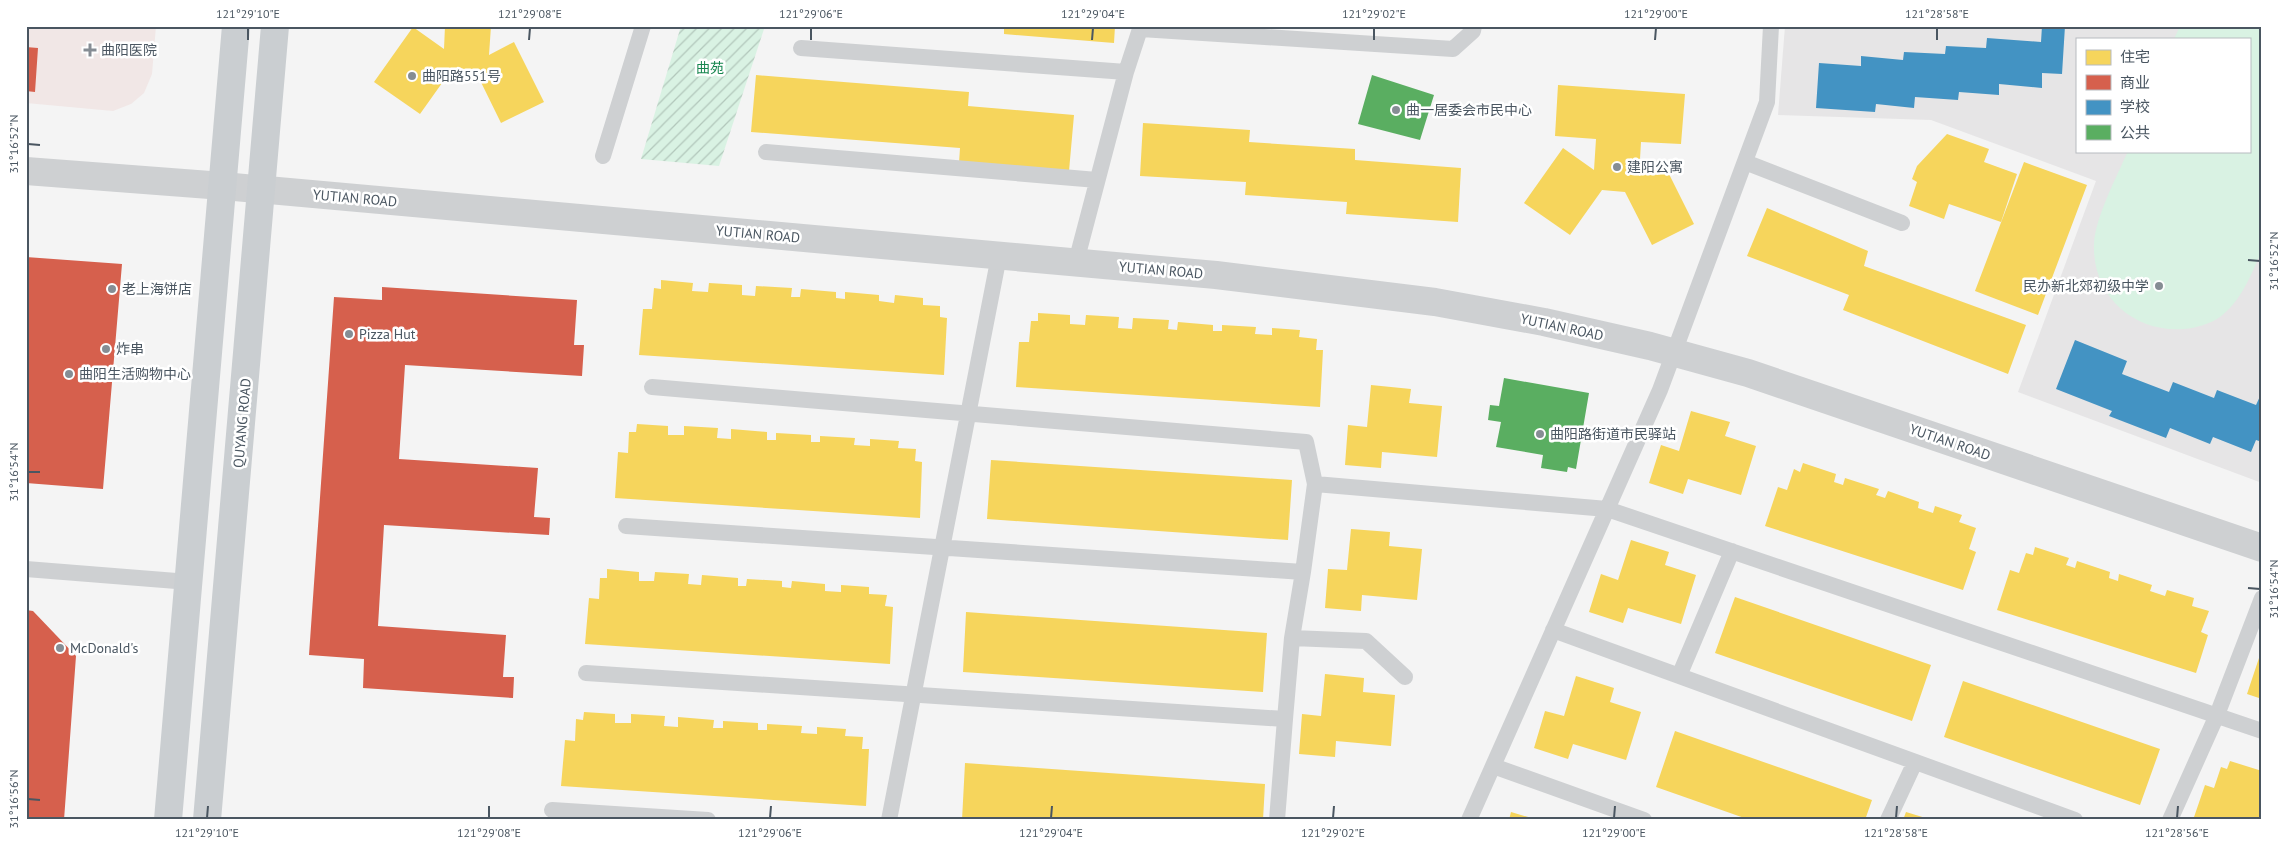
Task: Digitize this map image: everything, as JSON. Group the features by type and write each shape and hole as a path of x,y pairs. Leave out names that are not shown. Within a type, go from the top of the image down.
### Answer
{"main road":[{"path":"168,820 236,26"},
{"name":"QUYANG ROAD","path":"207,820 275,26"}],"street":[{"name":"YUTIAN ROAD","path":"26,171 223,186 1216,274 1436,302 1544,322 1674,352 1748,373 2262,548"}],"lane":[{"path":"603,156 643,26"},
{"path":"1076,262 1126,72 1141,28 1453,49 1473,31 1474,26"},
{"path":"1469,820 1660,390 1767,102 1771,26"},
{"path":"801,48 1126,72"},
{"path":"766,152 1097,180"},
{"path":"1745,162 1902,223"},
{"path":"889,820 999,256"},
{"path":"652,387 1306,442 1315,484 1292,638 1277,820"},
{"path":"1315,484 1607,509 2262,731"},
{"path":"626,526 1303,572"},
{"path":"1679,676 1732,550"},
{"path":"26,569 189,582"},
{"path":"2170,820 2217,715 2262,598"},
{"path":"1553,630 2075,820"},
{"path":"1292,638 1366,641 1405,677"},
{"path":"586,673 1285,719"},
{"path":"1888,820 1915,762"},
{"path":"1493,766 1614,815 1644,820"},
{"path":"552,810 708,820"}],"shaded area":[{"name":"曲阳医院","path":"26,26 156,26 152,74 144,93 131,104 113,111 26,103"},
{"name":"民办新北郊初级中学","path":"1785,26 2262,26 2262,483 2018,392 2096,181 1931,120 1778,115"}],"green space":[{"name":"曲苑","path":"681,26 765,26 719,166 641,159"},
{"path":"2180,26 2262,26 2262,250 2240,295 2228,310 2207,324 2184,329 2166,329 2149,325 2133,318 2120,308 2108,295 2100,280 2095,263 2094,244 2102,210 2128,152 2250,152 2250,38 2174,38"}],"building: 住宅":[{"name":"曲阳路551号","path":"445,26 491,26 489,55 514,42 544,102 501,123 475,70 452,69 420,114 374,82 413,27 444,49"},
{"path":"1004,26 1115,26 1114,43 1004,34"},
{"path":"756,75 969,92 968,106 1074,115 1069,171 959,163 960,148 751,132"},
{"name":"建阳公寓","path":"1558,85 1685,94 1681,144 1641,142 1639,176 1664,164 1694,224 1652,245 1625,192 1602,190 1570,235 1524,203 1563,148 1594,170 1596,139 1555,136"},
{"path":"1143,123 1250,130 1249,142 1355,149 1355,160 1461,168 1458,222 1346,214 1347,202 1245,195 1246,182 1140,176"},
{"path":"1947,134 1989,149 1984,162 2017,174 2001,222 1949,204 1944,219 1909,206 1917,182 1912,179 1917,166"},
{"path":"2024,162 2087,185 2038,315 1975,291"},
{"path":"1767,208 1868,251 1864,266 2026,325 2008,374 1843,310 1849,295 1747,256"},
{"path":"661,280 693,283 692,291 708,292 709,283 742,285 742,295 755,296 756,286 792,288 791,297 800,297 801,289 836,292 836,298 845,299 845,292 879,295 879,301 894,303 895,295 923,298 923,305 940,306 940,317 947,318 944,375 639,355 643,309 652,309 654,288 661,289"},
{"path":"1038,313 1070,315 1070,324 1085,325 1086,315 1119,317 1118,328 1132,329 1133,318 1169,320 1168,329 1177,330 1178,322 1213,325 1213,331 1222,331 1222,325 1256,327 1255,334 1272,335 1272,328 1300,330 1299,337 1317,339 1316,350 1323,350 1320,407 1016,387 1019,342 1029,342 1031,321 1038,321"},
{"path":"1371,385 1411,389 1409,403 1442,406 1437,457 1382,452 1381,468 1345,465 1348,425 1367,427"},
{"path":"1691,411 1730,422 1725,436 1756,446 1741,495 1688,479 1683,494 1649,483 1661,445 1679,451"},
{"path":"637,424 668,426 668,435 684,435 684,426 718,428 717,438 731,439 731,429 767,432 767,440 776,440 776,433 811,435 811,442 820,442 820,436 855,438 854,445 870,446 870,439 899,441 898,448 916,449 915,461 922,462 920,518 615,498 618,452 628,453 629,432 636,432"},
{"path":"991,460 1292,480 1288,540 987,519"},
{"path":"1803,463 1836,474 1834,482 1843,485 1845,478 1879,489 1876,495 1885,498 1888,491 1919,502 1918,508 1933,513 1935,506 1962,515 1959,522 1976,528 1969,549 1976,552 1963,590 1765,526 1778,487 1787,490 1794,469 1800,472"},
{"path":"1351,529 1390,532 1389,546 1422,549 1417,600 1362,595 1361,611 1325,608 1328,569 1347,570"},
{"path":"1631,540 1669,552 1665,565 1696,575 1681,624 1628,608 1623,623 1589,612 1601,574 1618,580"},
{"path":"2035,547 2069,558 2066,565 2075,568 2077,561 2110,572 2109,578 2118,581 2119,574 2152,585 2150,591 2165,596 2167,590 2194,598 2192,606 2209,611 2201,632 2208,635 2196,673 1997,610 2010,570 2019,573 2026,553 2033,555"},
{"path":"607,569 639,572 639,581 654,581 655,572 689,574 688,584 701,585 702,575 738,578 738,586 746,586 747,579 782,581 782,587 791,588 792,581 825,584 825,591 841,592 841,585 869,587 869,594 887,595 885,606 893,607 890,664 585,644 589,598 599,599 600,578 607,578"},
{"path":"1735,597 1931,665 1912,721 1715,653"},
{"path":"966,612 1267,633 1263,692 963,672"},
{"path":"2260,655 2262,656 2262,699 2247,694"},
{"path":"1325,674 1364,678 1363,692 1395,695 1391,746 1336,741 1335,757 1299,754 1302,714 1321,716"},
{"path":"1576,676 1614,688 1610,702 1641,712 1626,760 1573,744 1568,759 1534,748 1545,711 1564,716"},
{"path":"1963,681 2160,749 2140,805 1944,737"},
{"path":"584,712 615,714 615,723 631,723 631,714 665,716 664,726 678,727 678,717 714,720 713,728 723,728 723,721 758,723 758,730 767,730 767,724 802,726 801,733 817,734 817,727 846,729 845,736 863,737 862,749 869,749 866,806 561,786 565,740 575,741 576,719 583,720"},
{"path":"1675,731 1872,800 1865,820 1750,820 1656,787"},
{"path":"2230,761 2262,771 2262,820 2193,820 2205,785 2214,788 2221,767 2227,769"},
{"path":"965,763 1265,784 1263,820 962,820"},
{"path":"1511,812 1535,819 1535,820 1509,820"},
{"path":"1906,812 1929,819 1929,820 1903,820"}],"building: 商业":[{"path":"26,47 38,48 35,92 26,91"},
{"name":"曲阳生活购物中心","path":"26,257 122,264 103,489 26,483"},
{"path":"382,287 577,300 574,345 584,345 582,376 405,365 399,459 538,468 534,517 550,518 549,535 384,525 378,626 506,635 503,677 514,677 513,698 363,688 364,659 309,655 334,297 382,300"},
{"path":"26,610 33,611 76,656 64,820 26,820"}],"building: 学校":[{"path":"2042,26 2065,26 2062,74 2042,73 2042,88 1999,84 1999,95 1959,92 1958,100 1915,97 1914,108 1876,104 1875,112 1816,108 1819,63 1861,66 1861,56 1903,60 1904,52 1945,54 1946,46 1986,48 1987,38 2041,42"},
{"path":"2075,340 2127,361 2122,374 2169,392 2173,382 2214,398 2217,390 2256,405 2262,392 2262,442 2256,440 2251,452 2213,437 2210,444 2170,428 2166,438 2109,416 2112,411 2056,389"}],"building: 公共":[{"name":"曲一居委会市民中心","path":"1372,75 1434,95 1420,140 1358,124"},
{"name":"曲阳路街道市民驿站","path":"1504,378 1589,393 1576,469 1568,467 1567,472 1541,468 1543,455 1496,447 1501,422 1488,420 1490,405 1499,406"}],"place":[{"name":"曲阳医院","path":"90,50"},
{"name":"曲阳路551号","path":"412,76"},
{"name":"曲一居委会市民中心","path":"1396,110"},
{"name":"建阳公寓","path":"1617,167"},
{"name":"民办新北郊初级中学","path":"2159,286"},
{"name":"老上海饼店","path":"112,289"},
{"name":"Pizza Hut","path":"349,334"},
{"name":"炸串","path":"106,349"},
{"name":"曲阳生活购物中心","path":"69,374"},
{"name":"曲阳路街道市民驿站","path":"1540,434"},
{"name":"McDonald's","path":"60,648"}]}
